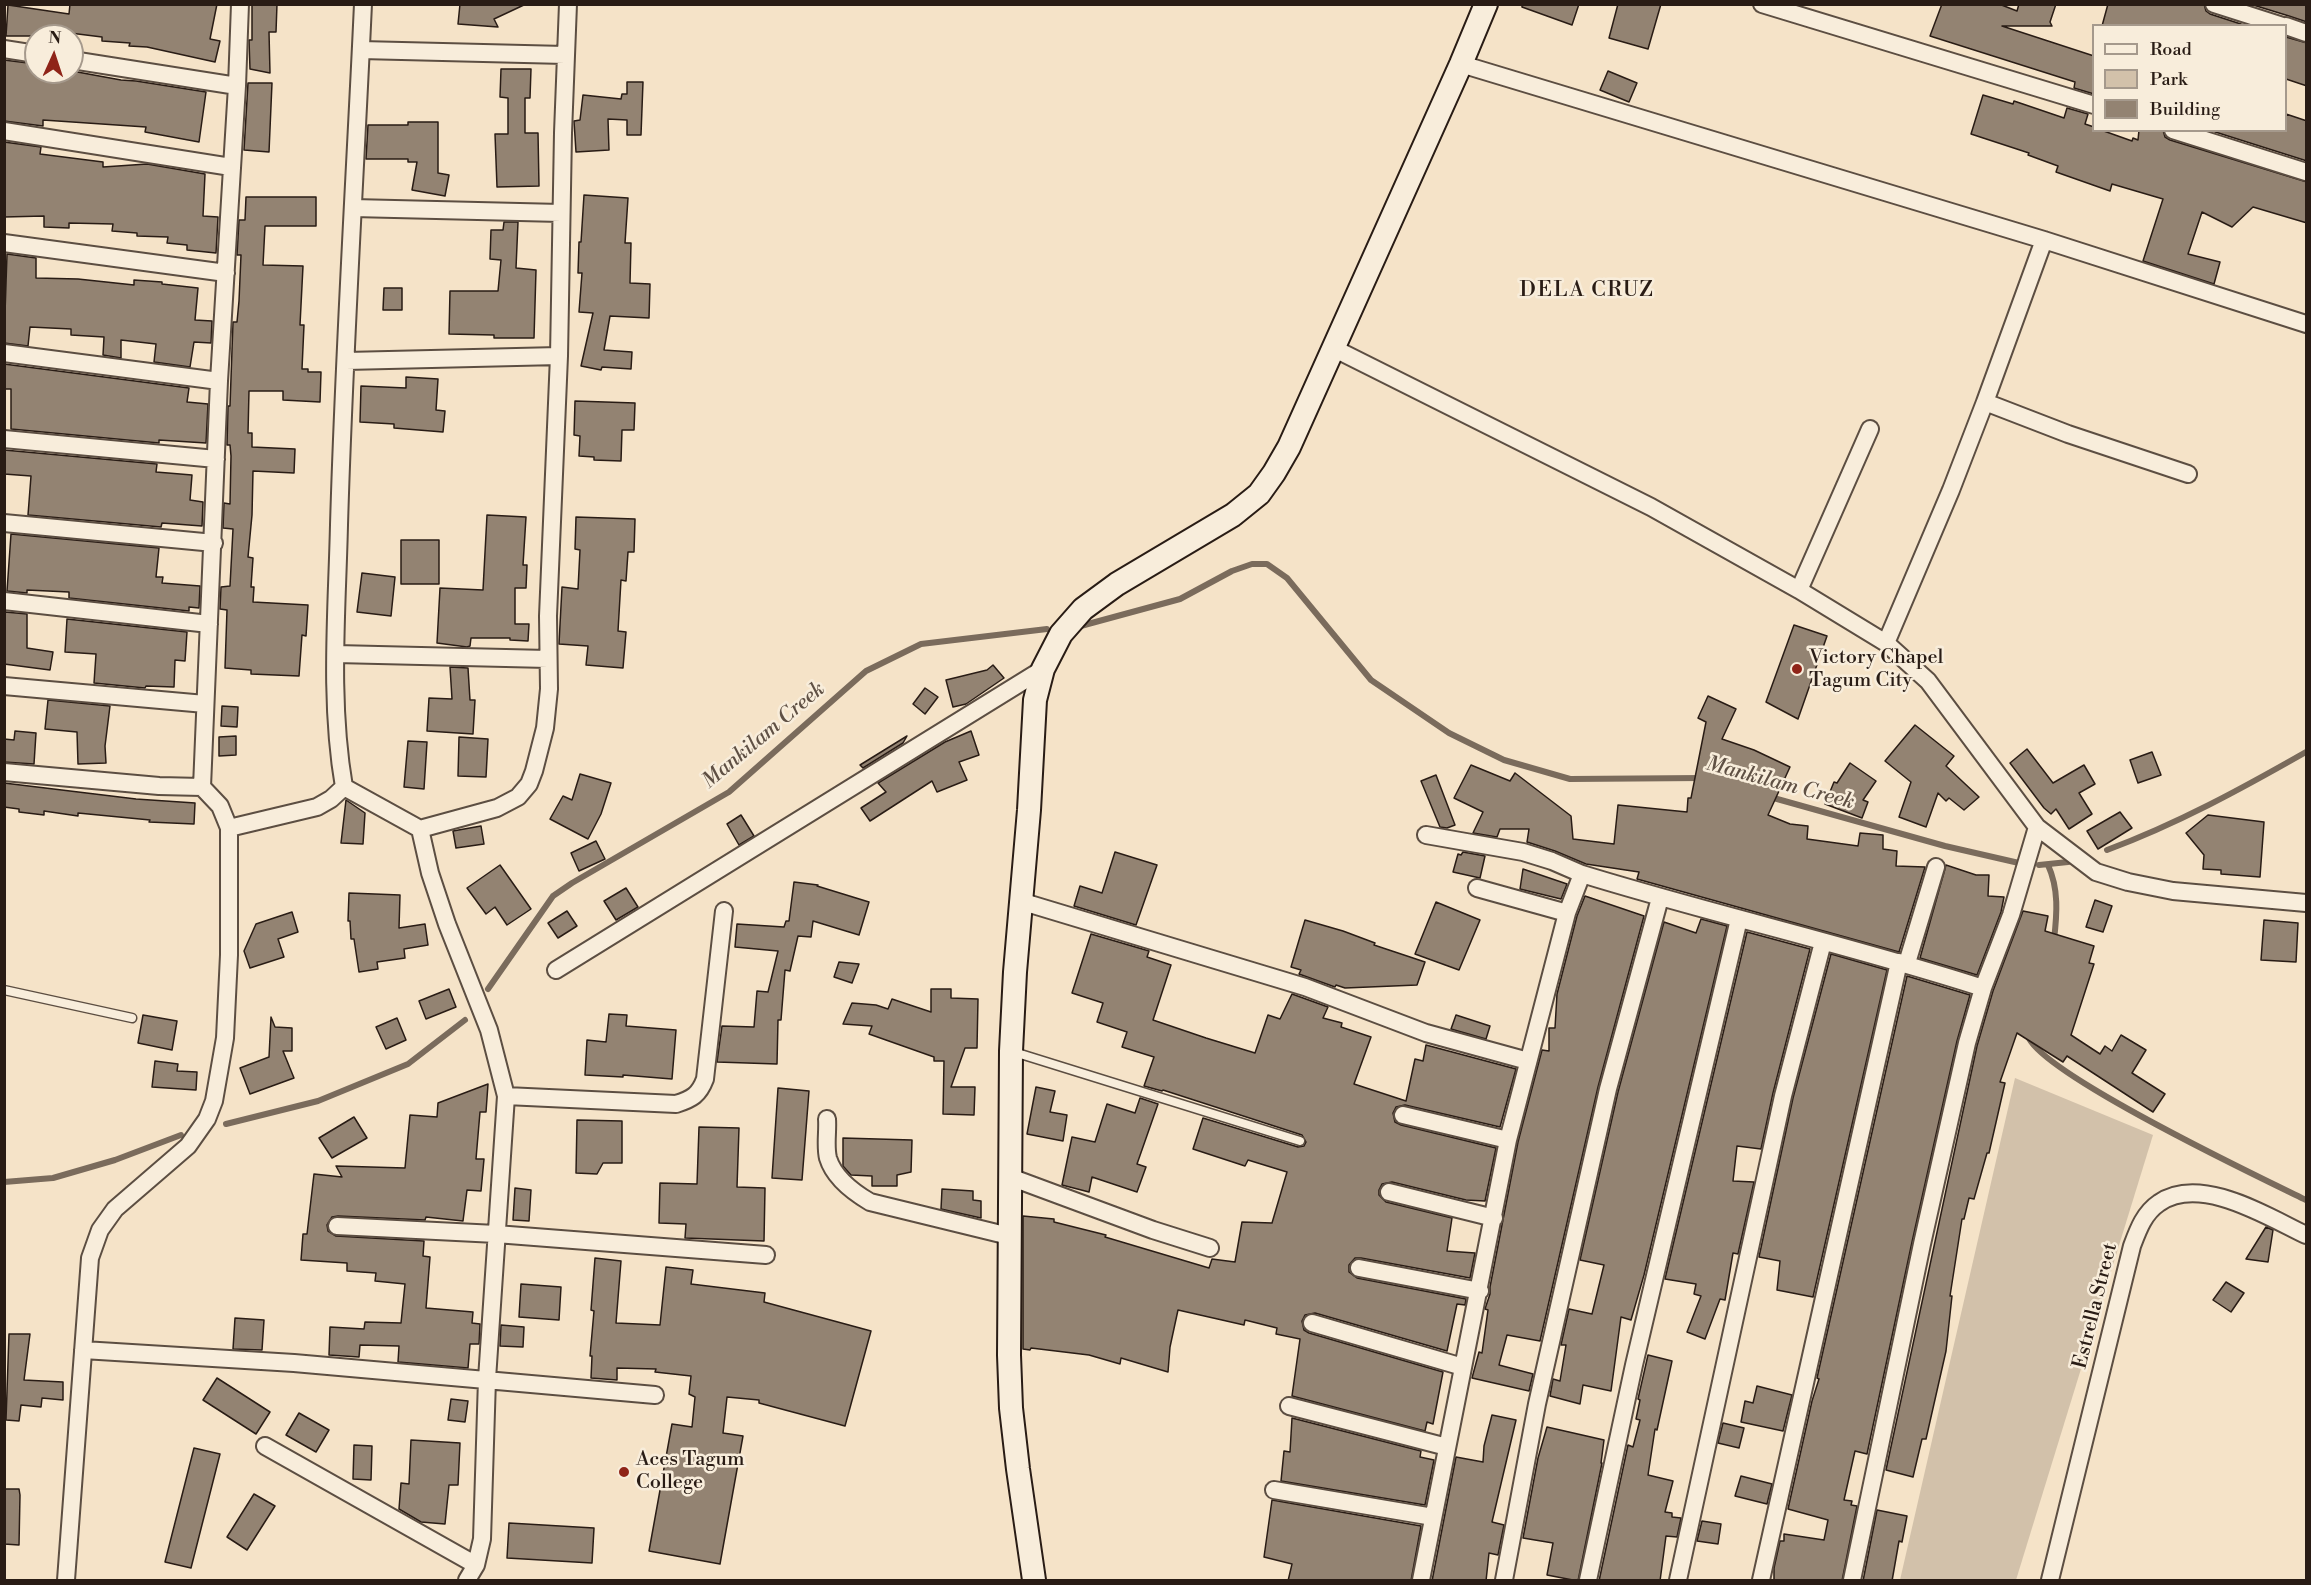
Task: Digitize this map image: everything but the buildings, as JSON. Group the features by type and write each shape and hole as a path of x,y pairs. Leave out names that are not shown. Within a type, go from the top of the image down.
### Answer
{"street":[{"path":"202,787 219,381 240,4"},
{"path":"344,787 337,745 334,702 346,361 363,4"},
{"path":"344,787 420,829 497,808 518,797 529,784 545,728 549,689 548,659 568,4"},
{"path":"1034,1581 1011,1408 1009,1236 1011,1052 1020,901 1029,810 1035,700 1043,669 1061,634 1083,609 1117,584 1233,515 1259,494 1274,473 1289,447 1486,4"},
{"path":"1762,4 2092,104"},
{"path":"2214,4 2278,24"},
{"path":"2287,27 2307,33"},
{"path":"4,49 24,52"},
{"path":"361,50 565,55"},
{"path":"84,62 237,86"},
{"path":"1461,64 2044,240 2307,324"},
{"path":"4,131 231,167"},
{"path":"2179,132 2307,172"},
{"path":"353,208 561,213"},
{"path":"1886,643 1951,490 2044,240"},
{"path":"4,243 226,273"},
{"path":"1333,348 1652,507 1799,590 1886,643 1928,681 2037,827 2096,872 2128,882 2173,891 2307,903"},
{"path":"4,354 219,381"},
{"path":"346,361 559,356"},
{"path":"1985,402 2068,434 2188,474"},
{"path":"1799,590 1870,429"},
{"path":"4,439 216,459"},
{"path":"4,523 214,543"},
{"path":"4,601 209,624"},
{"path":"336,654 548,659"},
{"path":"556,970 1043,669"},
{"path":"4,686 205,704"},
{"path":"4,772 159,786 202,787 220,806 229,828 229,967 225,1038 214,1101 207,1119 188,1146 115,1209 100,1230 90,1257 66,1581"},
{"path":"229,828 317,807 332,799 344,787"},
{"path":"1852,1581 1924,1233 1967,1042 1983,988 2011,915 2037,827"},
{"path":"420,829 430,873 447,924 489,1030 506,1096 487,1379 482,1539 476,1565 467,1581"},
{"path":"1426,835 1523,852 1582,874 1660,898 1903,963 1983,988"},
{"path":"1761,1581 1903,963 1936,867"},
{"path":"1421,1581 1508,1140 1567,913 1582,874"},
{"path":"1477,888 1567,913"},
{"path":"1504,1581 1537,1404 1608,1089 1660,898"},
{"path":"1020,901 1305,987 1425,1033 1528,1060"},
{"path":"506,1096 676,1104 691,1099 700,1091 705,1079 724,911"},
{"path":"1588,1581 1634,1365 1739,919"},
{"path":"1678,1581 1783,1096 1823,942"},
{"path":"1402,1115 1508,1140"},
{"path":"828,1119 828,1158 842,1181 852,1192 870,1202 1009,1236"},
{"path":"1010,1177 1153,1230 1210,1248"},
{"path":"1389,1192 1494,1218"},
{"name":"Estrella Street","path":"2050,1581 2132,1246 2142,1221 2158,1203 2190,1192 2215,1196 2250,1208 2307,1235"},
{"path":"337,1226 496,1234 766,1255"},
{"path":"1359,1268 1480,1291"},
{"path":"1312,1323 1463,1367"},
{"path":"83,1350 294,1363 655,1395"},
{"path":"1289,1406 1448,1447"},
{"path":"265,1446 476,1565"},
{"path":"1274,1490 1433,1517"}],"lane":[{"path":"4,990 132,1018"},
{"path":"1011,1052 1300,1141"}],"green space":[{"path":"2015,1078 2153,1135 2016,1580 1900,1580"}],"waterway":[{"name":"Mankilam Creek","path":"1077,627 1180,599 1232,571 1252,564 1267,564 1287,578 1371,680 1449,733 1504,760 1570,779 1702,778"},
{"name":"Mankilam Creek","path":"488,989 553,896 729,792 866,671 921,644 1047,629"},
{"path":"2107,850 2208,805 2306,752"},
{"name":"Mankilam Creek","path":"1770,797 1945,846 2019,863"},
{"path":"2039,865 2068,862"},
{"path":"2048,865 2056,892 2054,940"},
{"name":"Mankilam Creek","path":"226,1124 318,1101 408,1064 465,1020"},
{"path":"2028,1036 2042,1053 2070,1074 2109,1098 2201,1148 2306,1200"},
{"name":"Mankilam Creek","path":"4,1182 53,1178 115,1160 181,1135"}],"place":[{"name":"Victory Chapel Tagum City","path":"1797,669"},
{"name":"Aces Tagum College","path":"624,1472"}],"district":[{"name":"DELA CRUZ","path":"1587,291"}]}
